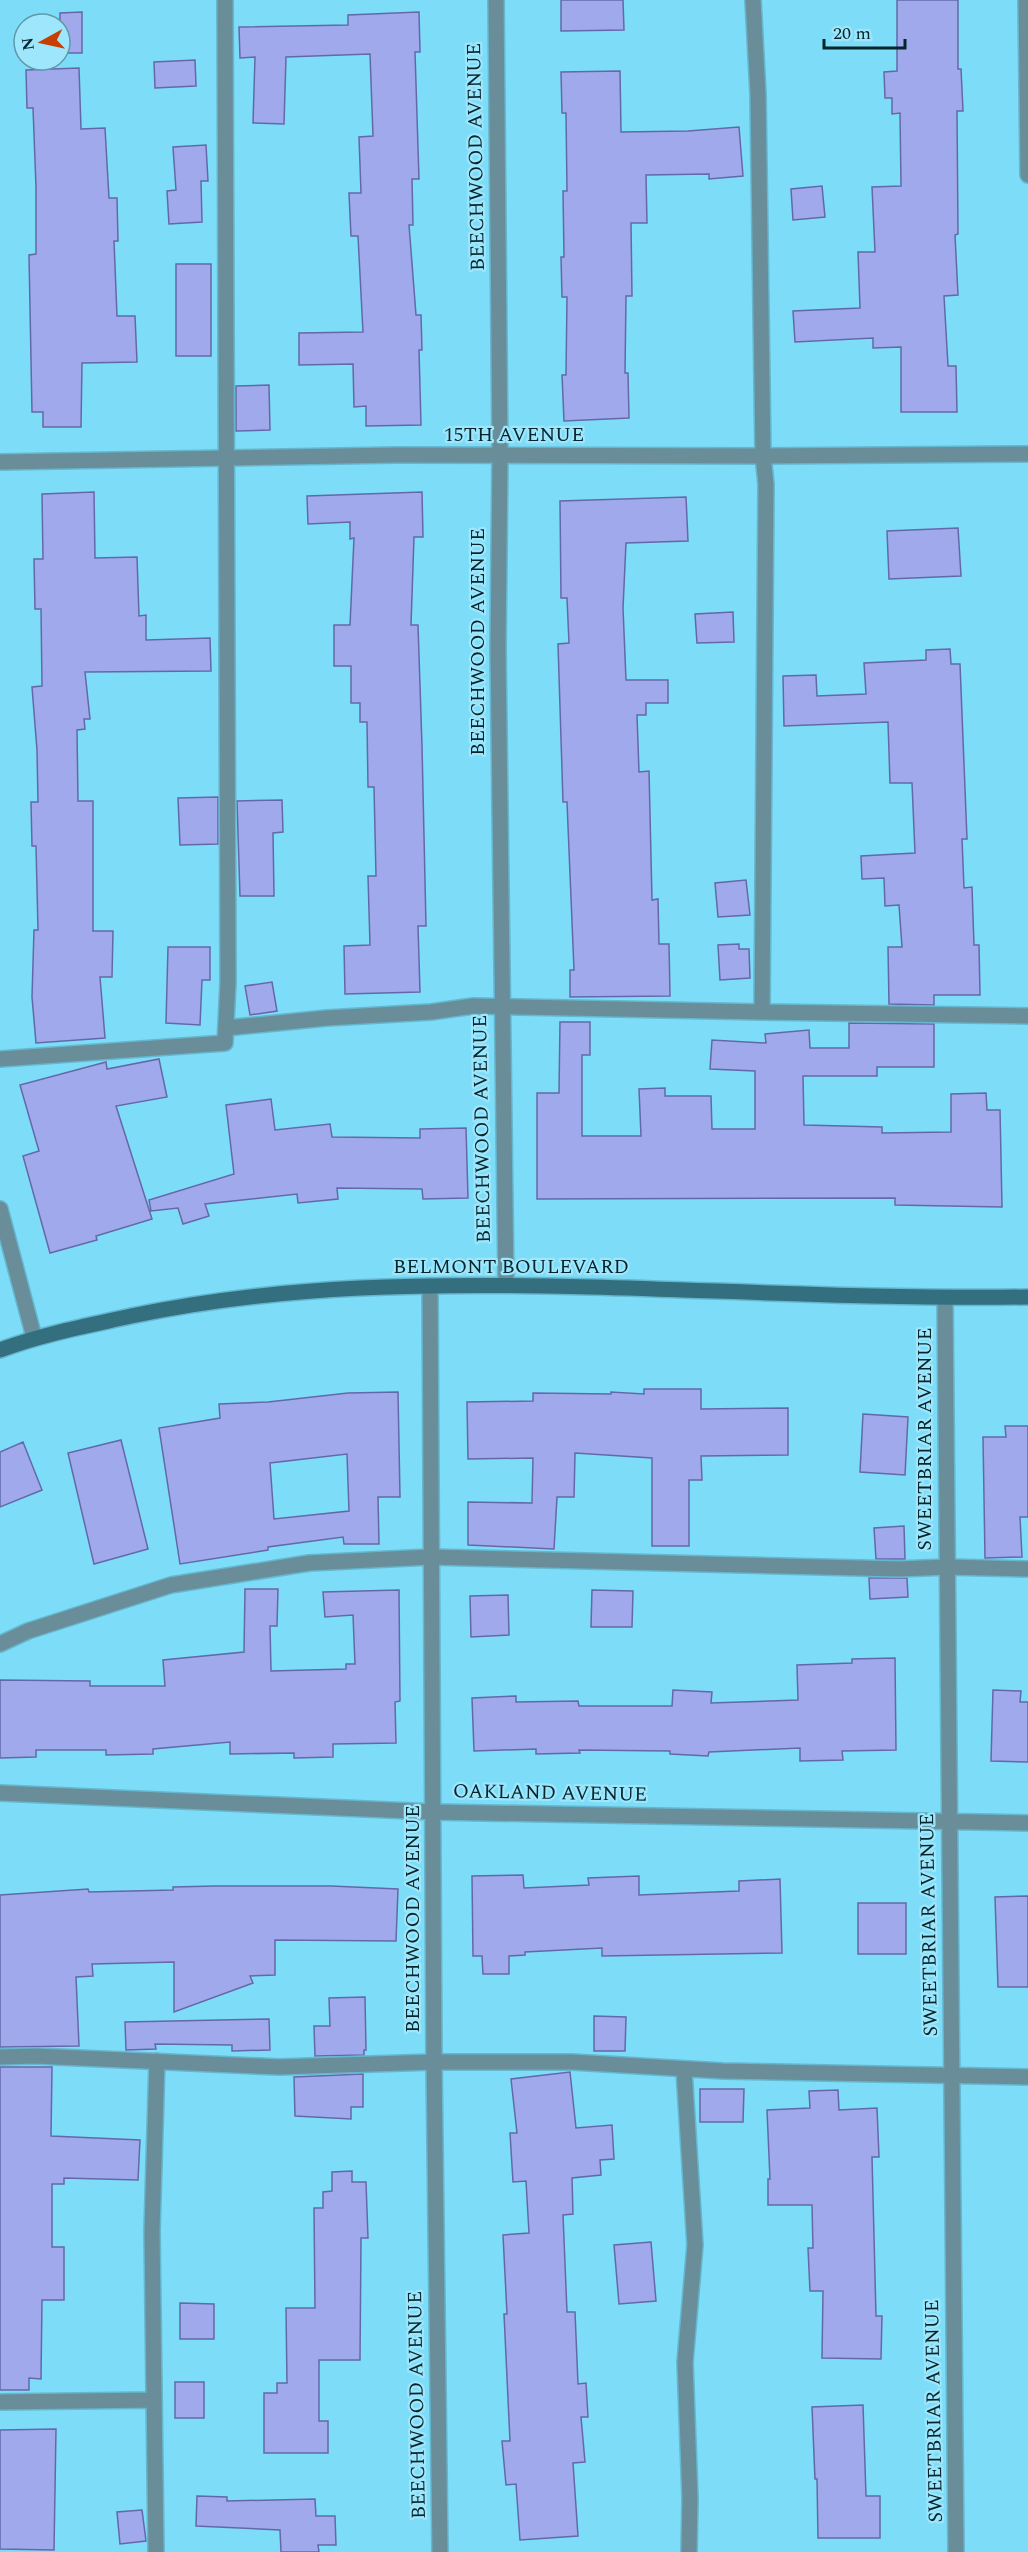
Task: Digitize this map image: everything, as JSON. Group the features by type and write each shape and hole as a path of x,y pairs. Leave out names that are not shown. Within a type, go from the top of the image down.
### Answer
{"street":[{"path":"0,1059 225,1043 228,982 225,0"},
{"name":"BEECHWOOD AVENUE","path":"496,0 500,456 498,649 506,1285"},
{"path":"753,0 758,94 763,456 766,484 762,1012"},
{"path":"1026,0 1028,175"},
{"name":"15TH AVENUE","path":"0,462 396,455 1028,454"},
{"path":"226,1028 327,1018 431,1012 473,1006 1028,1016"},
{"path":"0,1209 34,1337"},
{"name":"BELMONT BOULEVARD","path":"0,1350 34,1337 195,1303 317,1289 506,1285 945,1298 1028,1297"},
{"name":"BEECHWOOD AVENUE","path":"430,1286 430,1557 440,2552"},
{"name":"SWEETBRIAR AVENUE","path":"945,1298 957,2552"},
{"path":"0,1644 28,1631 171,1585 309,1563 430,1557 899,1569 947,1567 1028,1569"},
{"name":"OAKLAND AVENUE","path":"0,1793 434,1812 1028,1823"},
{"path":"0,2057 279,2067 434,2062 572,2062 684,2070 1028,2077"},
{"path":"156,2552 152,2231 157,2061"},
{"path":"684,2070 695,2245 685,2362 690,2498 689,2552"},
{"path":"0,2402 154,2400"}],"building":[{"path":"561,0 623,0 624,30 561,31"},
{"path":"897,0 958,0 958,69 961,69 963,111 957,111 958,234 955,235 958,295 944,296 948,366 956,366 957,412 901,412 901,347 873,348 873,338 795,342 793,311 860,308 858,252 875,252 872,187 901,186 900,113 892,114 892,98 885,98 884,72 897,71"},
{"path":"72,12 82,12 82,53 72,53"},
{"path":"419,12 420,52 415,52 419,179 412,179 413,225 409,225 416,315 421,315 422,350 419,350 421,425 366,426 366,406 354,407 353,364 299,365 299,333 363,332 358,236 351,236 349,193 361,193 359,137 373,136 370,54 286,57 284,124 253,123 255,57 240,58 239,27 348,25 348,15"},
{"path":"195,60 196,86 155,88 154,62"},
{"path":"72,68 79,68 81,129 105,128 109,198 117,198 118,241 114,241 117,316 135,316 137,362 82,363 81,427 43,427 43,412 32,412 29,255 36,254 36,187 33,108 27,108 26,72 72,72"},
{"path":"620,71 621,132 688,131 739,127 743,176 709,179 709,174 646,175 647,223 631,223 632,296 626,296 625,373 628,373 629,418 564,421 562,375 566,375 567,297 562,297 561,257 564,257 563,191 567,191 566,113 562,113 561,72"},
{"path":"206,145 208,181 201,181 202,222 169,224 167,191 176,190 173,147"},
{"path":"822,186 825,217 793,220 791,189"},
{"path":"176,264 211,264 211,356 176,356"},
{"path":"269,385 270,430 236,431 236,386"},
{"path":"94,492 95,558 137,557 139,616 146,615 146,640 210,638 211,671 85,672 90,719 84,719 85,729 77,730 78,801 93,801 93,931 113,931 112,977 100,977 105,1038 36,1043 32,997 34,930 38,930 36,846 32,846 31,802 38,802 32,687 42,686 41,609 35,609 34,559 43,559 42,494"},
{"path":"422,492 423,537 414,537 411,625 418,625 422,746 426,926 418,926 420,992 345,994 344,946 370,945 368,876 376,876 374,787 368,787 367,722 360,722 360,703 351,703 351,666 334,666 334,625 350,625 354,538 350,539 350,522 308,524 307,496"},
{"path":"686,497 688,541 626,543 623,608 626,680 668,680 668,703 646,703 646,715 637,715 639,772 649,771 652,900 658,899 659,944 669,944 670,996 570,997 570,970 574,970 567,802 563,802 558,644 569,643 567,598 561,598 560,501"},
{"path":"958,528 961,576 889,579 887,531"},
{"path":"733,612 734,642 697,643 695,614"},
{"path":"950,649 951,664 960,664 967,839 962,839 964,888 972,887 974,945 979,945 980,995 934,995 934,1005 889,1004 888,947 902,947 899,905 885,906 884,878 862,879 861,856 915,853 912,783 890,783 888,722 784,726 783,676 816,675 817,696 866,694 864,663 926,660 926,650"},
{"path":"218,797 218,844 180,845 178,798"},
{"path":"282,800 283,832 273,833 274,896 240,896 237,801"},
{"path":"746,880 750,915 718,917 715,883"},
{"path":"739,944 739,949 749,949 750,978 720,980 718,945"},
{"path":"168,947 210,947 210,980 202,980 200,1025 166,1023"},
{"path":"272,982 277,1011 250,1015 245,986"},
{"path":"560,1022 590,1022 590,1055 582,1055 582,1136 641,1136 639,1089 665,1088 665,1096 711,1096 712,1129 755,1129 755,1071 710,1069 712,1040 766,1043 765,1034 809,1030 810,1048 849,1048 849,1023 934,1024 934,1067 877,1067 877,1076 803,1076 804,1125 882,1127 882,1133 951,1132 951,1094 986,1093 987,1110 1000,1110 1002,1207 895,1205 895,1198 537,1199 537,1093 559,1093"},
{"path":"159,1059 167,1097 116,1106 152,1219 96,1236 97,1240 50,1253 23,1156 39,1151 20,1085 106,1062 107,1069"},
{"path":"271,1099 275,1130 330,1124 332,1137 420,1138 420,1129 466,1128 468,1198 423,1199 422,1189 337,1188 338,1199 298,1203 297,1194 205,1204 209,1216 183,1224 178,1208 151,1211 149,1200 234,1174 226,1105"},
{"path":"644,1389 701,1389 701,1409 788,1408 788,1455 701,1456 702,1480 689,1480 689,1546 652,1546 652,1458 575,1453 574,1497 557,1497 554,1549 468,1545 468,1502 532,1503 533,1458 468,1459 467,1402 533,1401 533,1393 644,1394"},
{"path":"398,1392 400,1497 378,1497 379,1544 344,1544 343,1537 268,1547 268,1550 180,1564 159,1428 220,1418 219,1404 268,1402 348,1393","holes":["347,1454 349,1511 274,1519 270,1463"]},
{"path":"863,1414 908,1417 905,1475 860,1472"},
{"path":"1005,1426 1028,1426 1028,1517 1020,1517 1022,1557 985,1558 983,1437 1006,1437"},
{"path":"121,1440 148,1549 94,1564 68,1453"},
{"path":"23,1442 42,1490 0,1507 0,1452"},
{"path":"904,1526 905,1559 876,1559 874,1528"},
{"path":"869,1578 907,1578 908,1597 870,1599"},
{"path":"245,1589 278,1589 277,1626 270,1626 271,1671 346,1669 346,1664 355,1664 353,1615 325,1617 323,1592 399,1590 400,1701 395,1702 396,1743 333,1744 333,1757 294,1758 294,1753 230,1754 230,1742 153,1749 153,1754 106,1755 106,1750 36,1750 36,1757 0,1758 0,1680 90,1681 90,1686 165,1686 163,1660 244,1652"},
{"path":"592,1590 633,1591 632,1627 591,1627"},
{"path":"508,1595 509,1635 471,1637 470,1596"},
{"path":"895,1658 896,1750 842,1751 843,1760 800,1761 800,1748 709,1752 708,1756 670,1754 670,1751 579,1750 580,1753 536,1754 536,1749 474,1751 472,1698 516,1696 516,1702 578,1701 579,1706 672,1706 673,1690 712,1692 711,1703 798,1700 797,1665 852,1663 852,1659"},
{"path":"993,1690 1021,1691 1020,1702 1028,1702 1028,1762 991,1761"},
{"path":"523,1875 524,1888 589,1885 588,1878 639,1876 639,1895 739,1891 739,1881 780,1879 782,1953 602,1956 602,1948 525,1952 525,1955 509,1956 509,1974 483,1974 482,1956 473,1956 472,1876"},
{"path":"331,1886 398,1889 396,1941 275,1940 275,1975 250,1976 253,1983 174,2012 174,1962 92,1964 93,1976 76,1977 79,2046 0,2047 0,1895 88,1889 89,1892 173,1890 173,1887"},
{"path":"1028,1896 1028,1987 998,1987 995,1897"},
{"path":"858,1903 906,1903 906,1954 858,1954"},
{"path":"365,1997 366,2050 364,2050 364,2055 315,2056 314,2026 330,2026 329,1998"},
{"path":"594,2016 626,2017 625,2051 594,2051"},
{"path":"269,2019 270,2050 232,2051 232,2045 155,2044 156,2049 126,2050 125,2022"},
{"path":"0,2067 52,2067 51,2136 140,2140 138,2180 64,2178 64,2184 52,2184 52,2247 64,2247 64,2300 42,2300 41,2379 29,2378 29,2390 0,2390"},
{"path":"570,2072 576,2128 612,2125 614,2159 600,2160 601,2175 572,2178 573,2214 563,2215 567,2312 575,2312 578,2384 586,2383 588,2417 581,2417 585,2462 573,2463 578,2536 520,2540 516,2484 506,2485 502,2441 510,2441 503,2235 529,2233 526,2181 513,2182 510,2133 517,2133 511,2079"},
{"path":"363,2074 363,2107 351,2107 351,2119 295,2116 294,2077"},
{"path":"700,2089 744,2089 743,2122 700,2122"},
{"path":"838,2090 839,2110 877,2108 879,2157 872,2157 876,2316 882,2316 881,2359 822,2358 823,2291 810,2291 808,2248 813,2248 812,2205 768,2205 768,2179 770,2179 767,2110 810,2108 809,2091"},
{"path":"352,2171 352,2182 366,2182 368,2238 361,2238 360,2360 319,2360 319,2421 328,2421 328,2453 264,2453 264,2393 277,2393 277,2383 287,2383 286,2308 315,2308 314,2208 323,2208 323,2192 332,2191 332,2172"},
{"path":"651,2242 656,2301 619,2304 614,2245"},
{"path":"180,2303 214,2304 214,2339 180,2339"},
{"path":"175,2382 204,2382 204,2418 175,2418"},
{"path":"863,2405 866,2496 880,2496 880,2538 818,2538 812,2407"},
{"path":"56,2429 54,2550 0,2549 0,2430"},
{"path":"197,2496 227,2497 227,2501 315,2499 316,2516 335,2516 336,2545 318,2545 319,2552 281,2552 280,2530 196,2526"},
{"path":"142,2510 146,2541 120,2544 117,2512"}]}
